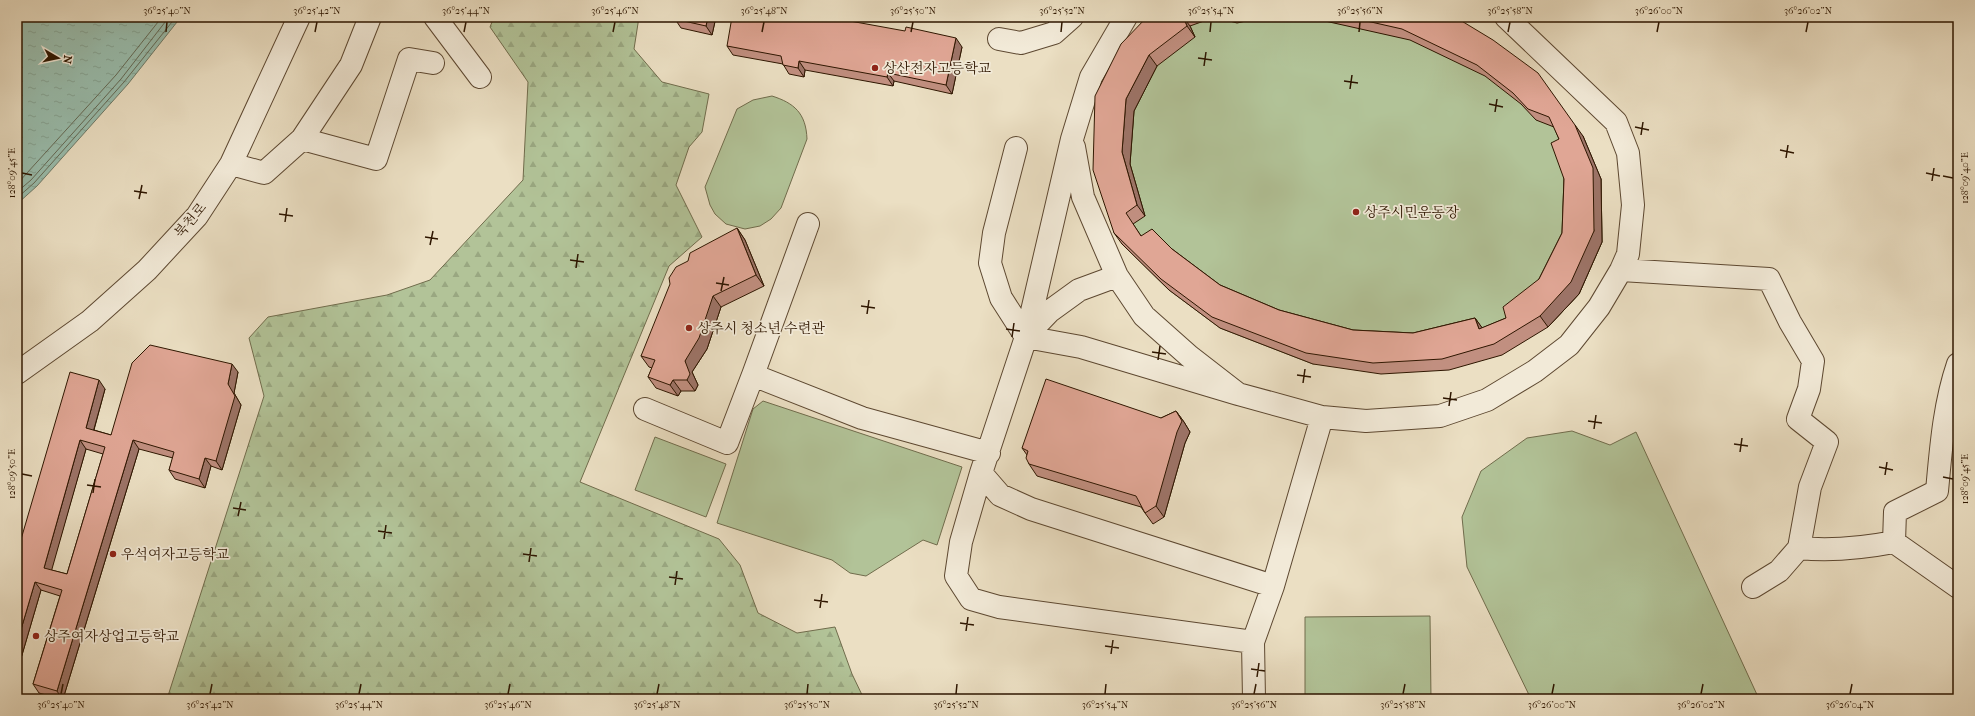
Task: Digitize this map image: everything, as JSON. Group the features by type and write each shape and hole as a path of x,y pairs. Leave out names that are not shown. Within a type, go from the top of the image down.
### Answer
{"street":[{"name":"북천로","path":"17,373 90,321 146,270 197,216 231,164 299,17"},
{"path":"231,164 264,173 302,139 351,65 370,17"},
{"path":"435,17 480,77"},
{"path":"999,39 1021,43 1054,33 1072,17"},
{"path":"1126,17 1091,77 1072,139 1026,337 961,542 956,576 971,599 999,607 1253,642"},
{"path":"1016,148 994,233 990,263 1001,298 1026,337 1081,347 1322,418 1366,421 1440,416 1487,400 1535,371 1569,345 1599,307 1621,270 1628,254 1633,204 1628,153 1616,122 1506,17"},
{"path":"302,139 376,159 409,59 433,63"},
{"path":"1072,139 1083,197 1117,276 1144,316 1189,356 1238,394"},
{"path":"645,408 727,443 808,224"},
{"path":"1621,270 1769,279 1790,322 1813,361 1809,389 1798,419 1827,442 1810,487 1799,548 1779,570 1753,587"},
{"path":"1026,337 1050,312 1079,290 1117,276"},
{"path":"1894,542 1894,512 1937,491 1941,445 1950,388 1958,364"},
{"path":"753,375 862,418 985,463 1000,495 1032,509 1273,586"},
{"path":"1254,699 1253,642 1273,586 1322,418"},
{"path":"1799,548 1824,550 1875,546 1894,542 1958,588"}],"green space":[{"path":"494,17 639,17 634,49 662,82 709,94 702,132 689,147 676,185 702,237 669,266 580,482 719,539 740,565 758,613 797,633 835,627 852,674 864,699 167,699 264,396 249,338 268,317 387,295 430,280 523,180 528,82 490,27"},
{"name":"상주시민운동장","path":"1166,17 1443,17 1501,51 1601,179 1602,242 1579,294 1548,327 1313,364 1220,328 1169,290 1122,244 1101,182"},
{"path":"772,96 787,102 797,110 804,122 807,139 781,208 771,219 760,226 745,229 726,224 715,214 710,205 705,187 737,109 753,100"},
{"path":"763,401 962,467 937,545 923,540 866,576 850,573 832,560 717,523 753,409"},
{"path":"1572,431 1610,445 1636,432 1759,699 1531,699 1467,567 1462,517 1481,471 1527,438"},
{"path":"655,437 726,464 706,517 635,490"},
{"path":"1430,616 1431,699 1305,699 1305,617"}],"water":[{"path":"17,17 181,17 128,84 37,186 17,204"}],"building":[{"path":"675,17 708,17 706,26 675,19"},
{"path":"732,17 828,17 905,31 906,27 956,38 946,85 888,73 887,77 799,61 798,68 783,65 781,56 727,46"},
{"path":"1147,17 1183,17 1187,26 1149,55 1126,99 1122,152 1137,205 1126,213 1141,236 1152,229 1172,249 1220,285 1279,310 1353,330 1413,333 1475,318 1479,329 1506,318 1503,307 1539,279 1562,233 1564,179 1551,143 1559,139 1549,117 1528,109 1513,93 1477,65 1402,29 1349,17 1455,17 1493,40 1538,73 1575,125 1593,168 1594,231 1571,282 1540,316 1494,344 1442,359 1373,363 1306,353 1212,317 1161,279 1114,233 1093,170 1095,96 1121,44"},
{"name":"상주시 청소년 수련관","path":"737,228 756,275 713,296 699,338 685,361 690,374 687,380 673,380 670,385 648,377 655,360 641,356 670,284 669,278 676,267 688,261 690,253"},
{"path":"150,345 232,364 228,384 235,396 216,461 205,458 199,479 169,470 174,452 133,440 57,691 33,684 62,590 35,582 17,643 17,553 70,372 99,380 86,428 111,435 132,363","holes":["80,440 105,447 67,574 44,568"]},
{"path":"1046,379 1161,418 1176,411 1182,421 1177,432 1156,506 1145,513 1136,496 1029,464 1026,458 1028,451 1022,448"}],"place":[{"name":"상산전자고등학교","path":"875,68"},
{"name":"상주시민운동장","path":"1356,212"},
{"name":"상주시 청소년 수련관","path":"689,328"},
{"name":"우석여자고등학교","path":"113,554"},
{"name":"상주여자상업고등학교","path":"36,636"}]}
